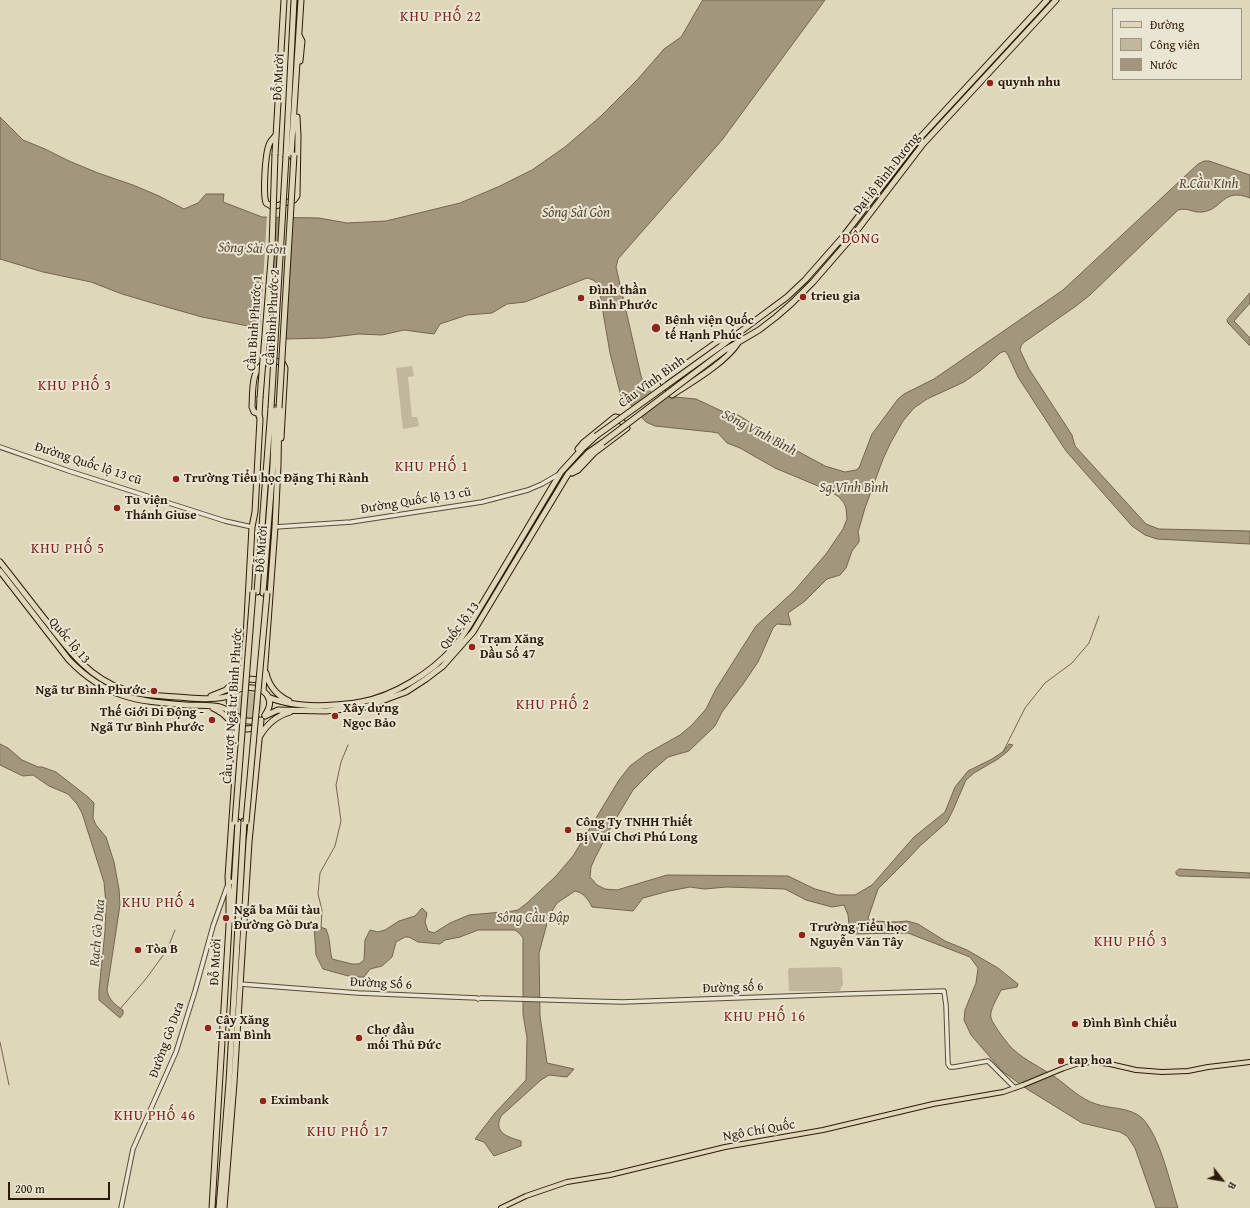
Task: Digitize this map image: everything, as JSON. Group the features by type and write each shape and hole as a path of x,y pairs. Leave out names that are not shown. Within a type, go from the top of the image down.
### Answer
{"highway":[{"name":"Đỗ Mười","path":"275,154 284,0"},
{"name":"Đỗ Mười","path":"290,156 294,0"},
{"name":"Đại lộ Bình Dương","path":"723,348 738,334 792,293 808,277 849,229 911,148 1047,0"},
{"name":"Đại lộ Bình Dương","path":"723,348 738,342 776,318 813,282 852,237 923,144 1056,0"},
{"name":"Đỗ Mười","path":"290,156 302,1"},
{"name":"Đỗ Mười","path":"290,156 297,117 302,41 299,32"},
{"path":"1005,46 1009,50"},
{"path":"276,135 269,145 264,197 268,206 275,207 296,199 297,196 297,117"},
{"name":"Cầu Bình Phước 1","path":"260,398 272,246 275,154"},
{"name":"Cầu Bình Phước 2","path":"275,408 290,156"},
{"path":"738,334 720,340 662,381 672,395 712,367 730,352 738,342"},
{"name":"Cầu Vĩnh Bình","path":"596,436 723,348"},
{"name":"Cầu Vĩnh Bình","path":"602,443 723,348"},
{"path":"259,414 254,412 252,407 256,373 262,364 278,361 283,363 285,368 281,453 276,465"},
{"name":"Đỗ Mười","path":"255,592 257,527 253,516 255,512 260,398"},
{"name":"Đỗ Mười","path":"263,691 271,526 277,476 275,408"},
{"name":"Đỗ Mười","path":"241,688 257,527 275,408"},
{"path":"565,468 583,443 611,418 618,417 622,421 627,428 594,453 578,470 568,474"},
{"name":"Quốc lộ 13","path":"268,697 276,701 289,702 336,704 362,702 382,696 404,686 438,663 453,648 469,626 561,472 596,436"},
{"name":"Quốc lộ 13","path":"263,718 276,711 326,711 365,707 406,692 443,666 473,632 568,474 590,452 602,443"},
{"name":"Đỗ Mười","path":"265,593 276,465"},
{"name":"Quốc lộ 13","path":"0,562 63,643 80,662 94,674 113,685 139,694 209,698 224,698 232,695"},
{"name":"Quốc lộ 13","path":"0,571 69,660 91,680 112,692 131,698 161,703 222,708 234,715"},
{"name":"Cầu vượt Ngã tư Bình Phước","path":"236,822 255,592"},
{"name":"Cầu vượt Ngã tư Bình Phước","path":"245,821 265,593"},
{"path":"265,668 272,688 289,702"},
{"path":"209,698 226,690 243,671"},
{"path":"242,682 250,679 264,681"},
{"path":"241,688 251,688 263,691 268,697 269,707 263,718 252,721 239,718 234,715 229,705 232,695 241,688"},
{"path":"208,706 225,715 235,729 237,738"},
{"path":"259,738 276,717 299,711"},
{"name":"Đỗ Mười","path":"212,1208 229,925 228,877 239,718"},
{"name":"Đỗ Mười","path":"219,1208 260,726 263,718"},
{"path":"238,725 248,729 255,729 260,726"},
{"name":"Đỗ Mười","path":"224,1208 234,1083 240,879 245,821"},
{"name":"Đỗ Mười","path":"215,1208 236,822"},
{"path":"239,906 246,886 240,879"},
{"path":"229,893 233,898"}],"main road":[{"name":"Ngô Chí Quốc","path":"501,1208 526,1196 567,1182 610,1175 725,1147 823,1130 933,1104 1003,1092 1079,1063 1093,1062 1136,1070 1162,1072 1188,1071 1250,1062"}],"street":[{"name":"Đường Quốc lộ 13 cũ","path":"0,447 69,471 225,521 257,527"},
{"name":"Đường Quốc lộ 13 cũ","path":"271,526 351,522 482,502 528,490 542,484 561,472"},
{"path":"228,884 233,880"},
{"name":"Đường Gò Dưa","path":"121,1208 133,1149 176,1052 213,926 228,884"},
{"name":"Đường Số 6","path":"237,984 358,993 522,1000"},
{"name":"Đường số 6","path":"522,1000 622,1002 944,991 946,1005 948,1064 950,1067 988,1061 1015,1088"}],"green space":[{"path":"412,366 414,376 408,377 412,417 417,417 419,426 403,429 396,368"},
{"path":"249,692 258,696 262,705 258,714 249,718 240,714 236,705 240,696"},
{"path":"840,967 842,969 843,985 839,991 789,991 789,968"}],"water":[{"name":"Sông Sài Gòn","path":"703,0 825,0 722,140 618,259 616,267 641,376 644,384 652,393 664,396 696,399 728,414 738,415 790,447 825,466 845,472 859,468 872,434 898,399 904,394 934,379 1063,290 1198,164 1204,161 1209,161 1250,175 1250,198 1241,195 1234,195 1223,200 1209,210 1202,212 1184,209 1178,210 1090,295 1023,343 1020,350 1029,369 1072,435 1075,446 1146,524 1159,529 1250,531 1250,544 1157,539 1145,535 1132,526 1066,451 1018,377 1008,355 1005,351 1000,353 981,370 964,382 927,399 914,408 903,421 883,459 858,532 859,542 852,551 846,568 840,575 827,579 805,601 788,613 791,625 777,624 773,628 758,662 722,712 715,726 689,751 668,757 633,790 595,858 591,867 590,877 597,885 605,889 617,890 667,875 788,876 815,889 837,895 855,895 872,885 914,837 945,812 955,787 968,771 992,759 1004,751 1009,744 1013,745 998,759 974,773 966,780 947,822 920,846 878,889 868,918 870,921 907,921 918,924 945,941 967,950 998,968 1018,984 1017,987 1001,990 992,1007 991,1018 1001,1035 1019,1054 1090,1102 1132,1112 1142,1118 1154,1136 1159,1148 1178,1208 1156,1208 1135,1148 1127,1136 1120,1132 1082,1123 1027,1089 1002,1071 971,1035 964,1020 965,1010 976,983 978,968 970,957 908,933 850,934 848,915 844,905 832,907 806,900 785,889 727,887 704,889 690,887 643,898 633,911 592,907 589,901 581,893 575,891 557,903 549,916 539,953 540,1016 547,1063 574,1069 567,1077 549,1075 541,1080 501,1116 499,1122 500,1130 507,1136 521,1141 521,1146 494,1156 484,1142 475,1139 495,1113 526,1080 527,1038 523,1014 523,938 520,934 515,930 478,930 460,937 445,940 440,944 418,942 409,937 405,937 396,942 392,957 382,966 370,969 364,977 352,977 323,969 316,955 314,925 326,929 329,937 332,959 352,964 359,964 364,960 365,940 370,930 378,932 385,930 399,921 415,916 422,908 427,913 425,922 428,931 434,933 450,923 469,915 518,910 527,903 555,877 573,856 619,780 630,766 646,754 680,735 692,725 706,709 716,689 756,626 795,590 826,554 843,529 847,519 844,503 839,497 830,491 775,468 740,448 727,443 718,433 655,426 646,422 630,404 623,404 610,353 599,289 594,281 587,278 525,302 507,304 492,313 467,315 440,324 434,334 404,330 382,335 359,334 325,338 286,339 253,327 202,317 122,294 91,282 43,272 0,259 0,117 23,140 98,173 159,196 184,209 198,203 206,194 224,194 223,202 262,217 319,218 347,223 386,221 460,203 500,186 532,170 565,147 601,116 637,80 664,49 681,37"},
{"path":"1250,293 1250,303 1234,321 1250,338 1250,346 1228,323 1227,320"},
{"path":"0,744 8,748 22,760 38,767 56,772 94,803 93,818 96,825 106,837 114,862 119,889 120,905 107,990 109,997 113,1002 123,1010 123,1014 120,1018 99,1000 105,931 106,905 104,882 82,813 77,804 68,794 49,786 33,775 23,776 0,765"},
{"path":"1179,869 1250,873 1250,878 1179,876 1176,872"}],"pier":[{"path":"267,215 273,215 265,334 260,332"},
{"path":"280,216 291,216 284,340 273,336"},
{"path":"653,391 671,395 639,418 631,408"}],"waterway":[{"path":"1003,752 1025,708 1045,683 1072,663 1089,643 1099,616"},
{"path":"321,929 322,910 318,894 320,873 335,846 341,821 336,785 341,762 348,745"},
{"name":"Rạch Gò Dưa","path":"120,1009 145,980 167,950 175,930"},
{"path":"0,1042 9,1085"}],"place":[{"name":"quynh nhu","path":"990,83"},
{"name":"trieu gia","path":"803,297"},
{"name":"Đình thần Bình Phước","path":"581,298"},
{"name":"Bệnh viện Quốc tế Hạnh Phúc","path":"656,328"},
{"name":"Trường Tiểu học Đặng Thị Rành","path":"176,479"},
{"name":"Tu viện Thánh Giuse","path":"117,508"},
{"name":"Trạm Xăng Dầu Số 47","path":"472,647"},
{"name":"Ngã tư Bình Phước","path":"154,691"},
{"name":"Xây dựng Ngọc Bảo","path":"335,716"},
{"name":"Thế Giới Di Động - Ngã Tư Bình Phước","path":"212,720"},
{"name":"Công Ty TNHH Thiết Bị Vui Chơi Phú Long","path":"568,830"},
{"name":"Ngã ba Mũi tàu Đường Gò Dưa","path":"226,918"},
{"name":"Trường Tiểu học Nguyễn Văn Tây","path":"802,935"},
{"name":"Tòa B","path":"138,950"},
{"name":"Đình Bình Chiểu","path":"1075,1024"},
{"name":"Cây Xăng Tam Bình","path":"208,1028"},
{"name":"Chợ đầu mối Thủ Đức","path":"359,1038"},
{"name":"tap hoa","path":"1061,1061"},
{"name":"Eximbank","path":"263,1101"}],"district":[{"name":"KHU PHỐ 22","path":"441,17"},
{"name":"ĐÔNG","path":"861,239"},
{"name":"KHU PHỐ 3","path":"75,386"},
{"name":"KHU PHỐ 1","path":"432,467"},
{"name":"KHU PHỐ 5","path":"68,549"},
{"name":"KHU PHỐ 2","path":"553,705"},
{"name":"KHU PHỐ 4","path":"159,903"},
{"name":"KHU PHỐ 3","path":"1131,942"},
{"name":"KHU PHỐ 16","path":"765,1017"},
{"name":"KHU PHỐ 46","path":"155,1116"},
{"name":"KHU PHỐ 17","path":"348,1132"}],"water label":[{"name":"R.Cầu Kinh","path":"1209,184"},
{"name":"Sông Vĩnh Bình","path":"759,433"},
{"name":"Sg.Vĩnh Bình","path":"854,488"},
{"name":"Sông Cầu Đập","path":"533,918"}]}
